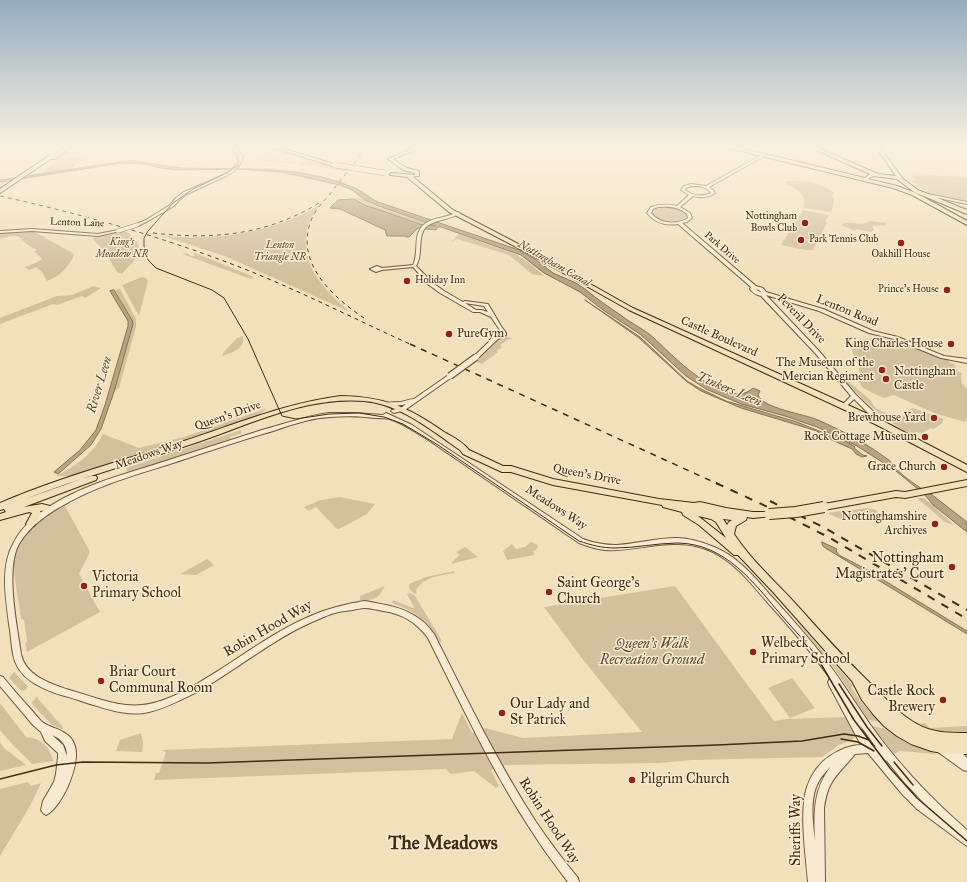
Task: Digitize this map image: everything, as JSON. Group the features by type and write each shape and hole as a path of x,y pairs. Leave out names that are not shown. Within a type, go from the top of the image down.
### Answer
{"main road":[{"name":"Castle Boulevard","path":"424,187 451,211 526,250 653,320 878,422 967,469"},
{"path":"895,187 914,194"},
{"path":"904,187 967,223"},
{"path":"910,187 967,212"},
{"name":"Castle Boulevard","path":"445,206 458,214"},
{"name":"Queen's Drive","path":"0,507 46,489 198,440 267,415 308,404 333,400 372,400 388,404 399,411 422,421"},
{"name":"Queen's Drive","path":"0,512 113,471 231,432 310,408 351,404 374,406 414,415 463,448 468,453 502,469 511,470 553,482 659,502 694,506 700,505 753,515"},
{"name":"Queen's Drive","path":"46,489 113,471"},
{"path":"725,537 732,524 753,515 796,512 896,494 905,495 966,483"},
{"path":"824,506 847,506 888,502 903,498 905,495"},
{"name":"Queen's Drive","path":"659,502 679,509 715,516 743,518"},
{"path":"694,506 704,509 715,516 730,547 742,554 776,589 854,676 867,686 897,718 913,730 928,736 967,739"},
{"path":"0,517 30,509 51,507"},
{"path":"30,509 35,510 37,513 32,524"},
{"path":"679,509 725,537"},
{"path":"715,516 726,511"},
{"path":"854,676 863,691 886,720 911,739 937,747 965,751"}],"street":[{"name":"Lenton Lane","path":"0,232 27,230 98,235 118,231 152,219 187,193 198,187"},
{"path":"685,187 685,192 692,195 705,196 712,194 712,190 706,187"},
{"path":"922,193 967,203"},
{"path":"678,207 692,195"},
{"path":"658,206 678,207 687,211 690,216 688,220 668,223 657,220 649,213 652,208 658,206"},
{"path":"399,411 476,356 498,334 496,322 487,306 484,304 473,306 460,301 437,288 425,278 419,266 417,249 422,230 428,224 451,211"},
{"path":"441,218 458,214"},
{"name":"Park Drive","path":"679,222 754,287"},
{"path":"381,269 419,266"},
{"name":"Lenton Road","path":"754,287 761,289 764,294 821,310 871,332 896,338 943,357 967,361"},
{"name":"Peveril Drive","path":"764,294 817,352 854,396 876,417 878,422"},
{"path":"473,306 475,311 481,311 492,316"},
{"path":"481,311 487,308"},
{"path":"399,411 429,391"},
{"path":"844,406 854,396"},
{"path":"412,403 414,415"},
{"name":"Meadows Way","path":"51,507 91,489 254,434 300,416 330,411 399,411 410,426 581,541 596,546 618,548 665,541 681,541 700,545 720,553 734,563 748,574 823,663 867,728 891,759 930,804 967,836"},
{"name":"Robin Hood Way","path":"51,507 32,524 14,545 9,568 18,661 30,676 44,684 115,708 140,710 180,697 286,632 312,619 337,609 353,605 379,605 392,608 412,617 423,626 431,636 514,795 546,846 574,882"},
{"name":"Meadows Way","path":"823,663 828,675 869,749 920,806 967,841"},
{"path":"0,680 36,722 44,729 48,738 60,748 63,757 55,796"},
{"path":"928,736 949,749"},
{"path":"937,747 967,767"},
{"name":"Meadows Way","path":"869,749 891,759"},
{"name":"Sheriffs Way","path":"812,882 809,796 811,787 824,766 843,753 869,749"},
{"name":"Sheriffs Way","path":"820,882 820,800 826,781 852,751"},
{"path":"965,751 967,767"}],"green space":[{"path":"791,187 825,187 830,190 835,194 832,194 834,202 831,212 804,208 804,199 800,192"},
{"path":"918,187 967,187 967,201 930,194"},
{"path":"354,198 361,198 375,206 426,223 423,225 372,207"},
{"name":"Lenton Triangle NR","path":"319,205 311,218 308,227 306,253 310,264 323,285 331,295 350,312 227,257 163,236 203,237 244,233 302,215"},
{"path":"669,207 681,210 687,215 686,217 678,221 668,222 655,217 652,214 656,209"},
{"path":"803,210 829,215 825,222 827,223 813,250 805,250 781,245"},
{"path":"870,221 886,223 886,225 872,226 874,230 871,232 856,229 855,231 841,225 845,223 863,224"},
{"name":"King's Meadow NR","path":"123,230 133,236 136,240 139,247 139,252 135,260 122,274 117,272 104,251 93,239 94,237"},
{"path":"25,231 35,232 74,255 59,274 47,281 42,272 36,267 29,270 25,267 42,259 34,251 37,250 28,245 18,236 10,236 0,239 0,233"},
{"path":"459,234 515,254 528,262 544,276 532,274 509,255 457,239 451,242"},
{"path":"187,253 191,256 195,256 195,253 254,277 251,279 182,254"},
{"path":"142,277 146,278 148,281 139,316 122,285"},
{"path":"94,286 101,288 85,298 82,296 57,305 53,304 0,324 0,318 57,296 72,295"},
{"path":"120,289 136,319 136,327 119,388 114,391 133,324 115,290"},
{"path":"243,336 240,347 234,352 222,356 237,338"},
{"path":"505,336 513,339 509,339 500,345 502,347 496,351 498,352 482,364 474,361 499,340"},
{"path":"890,338 949,360 948,362 954,364 958,372 962,373 962,384 967,389 967,417 965,422 934,413 894,395 884,398 863,388 858,381 859,370 853,353 852,344 856,341 865,339 875,339 889,342"},
{"name":"Brewhouse Yard","path":"840,375 846,375 845,378 847,380 869,399 875,407 883,412 897,416 906,416 909,415 904,412 913,408 943,419 942,423 934,429 931,428 922,433 917,432 912,435 892,423 873,408"},
{"path":"268,408 257,416 198,438 70,476 56,476 71,468 84,458 95,447 103,434 139,448 184,437"},
{"path":"241,430 242,433 230,437 230,439 128,473 126,468"},
{"path":"339,497 375,504 367,514 339,529 337,529 316,507 308,511 304,507 321,500"},
{"path":"917,498 924,498 954,525 945,522"},
{"name":"Victoria Primary School","path":"65,506 90,552 79,574 100,612 27,652 25,644 27,641 24,620 21,619 15,578 14,564 16,554 19,545 32,529 48,516"},
{"path":"868,508 876,510 879,514 867,518 842,519 827,513"},
{"path":"531,542 538,545 536,550 533,551 534,555 507,560 503,551 512,544 516,549 525,547"},
{"path":"465,547 478,557 451,564 460,555 456,552"},
{"path":"207,559 214,565 196,575 180,574"},
{"path":"454,571 455,573 427,580 419,586 416,591 417,593 415,594 409,587 409,584 426,577"},
{"path":"385,586 378,597 370,600 360,600 360,596"},
{"name":"Queen's Walk Recreation Ground","path":"675,586 774,721 787,719 847,717 855,737 850,741 839,745 822,757 692,760 659,763 506,765 491,770 499,786 496,788 474,771 451,774 446,769 154,780 156,773 159,773 166,752 163,750 452,739 462,713 472,733 485,728 523,738 642,732 584,661 544,607"},
{"path":"410,593 415,596 442,641 440,642 431,628 414,613 392,603 393,600 413,608 414,607 407,594"},
{"path":"792,616 851,683 853,686 851,687 861,702 879,722 869,720 866,717 835,669"},
{"path":"14,672 28,686 26,690 21,691 9,678"},
{"path":"792,678 815,708 790,718 768,688"},
{"path":"38,696 38,699 63,727 63,730 51,724 33,705 32,702"},
{"path":"0,703 26,737 36,739 44,744 50,751 53,761 32,764 12,744 0,730"},
{"path":"925,723 930,728 967,726 967,733 943,735 911,725"},
{"path":"872,726 886,729 910,745 936,754 900,751 894,754"},
{"path":"141,733 143,742 142,752 116,751 120,740"},
{"path":"0,742 4,748 26,765 0,771"},
{"path":"28,782 31,786 41,783 30,806 0,856 0,789"}],"shaded area":[{"path":"345,187 356,188 378,202 519,250 535,259 553,273 576,283 585,289 608,307 651,336 687,368 715,388 729,393 742,393 753,388 760,391 758,395 761,400 767,404 818,420 864,443 890,461 907,479 931,494 967,522 967,532 933,505 925,495 896,471 857,446 817,427 785,416 741,404 706,389 686,376 640,334 603,310 580,292 544,273 521,255 441,227 438,227 436,230 418,228 409,237 387,236 385,230 340,209 330,208 338,200 354,199 365,205 423,225 436,226 376,205 365,200 352,190"},
{"path":"114,290 133,324 114,392 101,429 91,445 58,474 54,472 80,450 96,430 105,405 128,326 128,321 110,291"},
{"path":"585,300 640,337 687,381 699,388 726,401 797,422 841,440 842,439 855,447 854,448 863,455 867,456 862,457 856,454 852,449 821,435 817,431 741,408 701,391 686,381 639,338"},
{"path":"822,542 837,549 836,551 839,555 864,568 967,631 967,634 827,549 823,546"}],"tram line":[{"path":"197,187 173,203 148,231 144,238 144,246 148,260 156,268 212,290 224,298 248,339 282,416 296,419 329,414 359,413 384,417 403,424 438,445 579,541 601,547 615,548 678,543 695,545 711,550 738,568 761,591 819,660"},
{"path":"818,659 854,720 869,740"},
{"path":"839,684 867,727 882,746"},
{"path":"0,779 56,765 83,762 207,763 717,745 802,741 844,734 858,736 869,740"},
{"path":"841,739 858,742 874,751"},
{"path":"869,740 890,768 917,798 967,841"},
{"path":"894,762 913,785"}],"railway":[{"path":"335,187 313,216 308,232 307,247 311,262 318,275 328,288 351,309 364,318"},
{"path":"0,196 64,211 128,229 159,238 221,260 292,289 412,345"},
{"path":"153,233 197,236 239,233 280,222 319,203"},
{"path":"410,344 718,484"},
{"path":"716,483 830,538 967,619"},
{"path":"770,501 825,528 967,610"}],"place":[{"name":"Nottingham Bowls Club","path":"805,223"},
{"name":"Park Tennis Club","path":"801,240"},
{"name":"Oakhill House","path":"901,243"},
{"name":"Holiday Inn","path":"407,281"},
{"name":"Prince's House","path":"947,290"},
{"name":"PureGym","path":"449,334"},
{"name":"King Charles House","path":"951,344"},
{"name":"The Museum of the Mercian Regiment","path":"882,370"},
{"name":"Nottingham Castle","path":"886,379"},
{"name":"Brewhouse Yard","path":"934,418"},
{"name":"Rock Cottage Museum","path":"925,437"},
{"name":"Grace Church","path":"944,467"},
{"name":"Nottinghamshire Archives","path":"935,524"},
{"name":"Nottingham Magistrates' Court","path":"952,567"},
{"name":"Victoria Primary School","path":"84,586"},
{"name":"Saint George's Church","path":"549,592"},
{"name":"Welbeck Primary School","path":"753,652"},
{"name":"Briar Court Communal Room","path":"101,681"},
{"name":"Castle Rock Brewery","path":"943,700"},
{"name":"Our Lady and St Patrick","path":"502,713"},
{"name":"Pilgrim Church","path":"632,780"}],"district":[{"name":"The Meadows","path":"443,844"}],"water label":[{"name":"Nottingham Canal","path":"554,264"},
{"name":"River Leen","path":"100,385"},
{"name":"Tinkers Leen","path":"729,390"}]}
